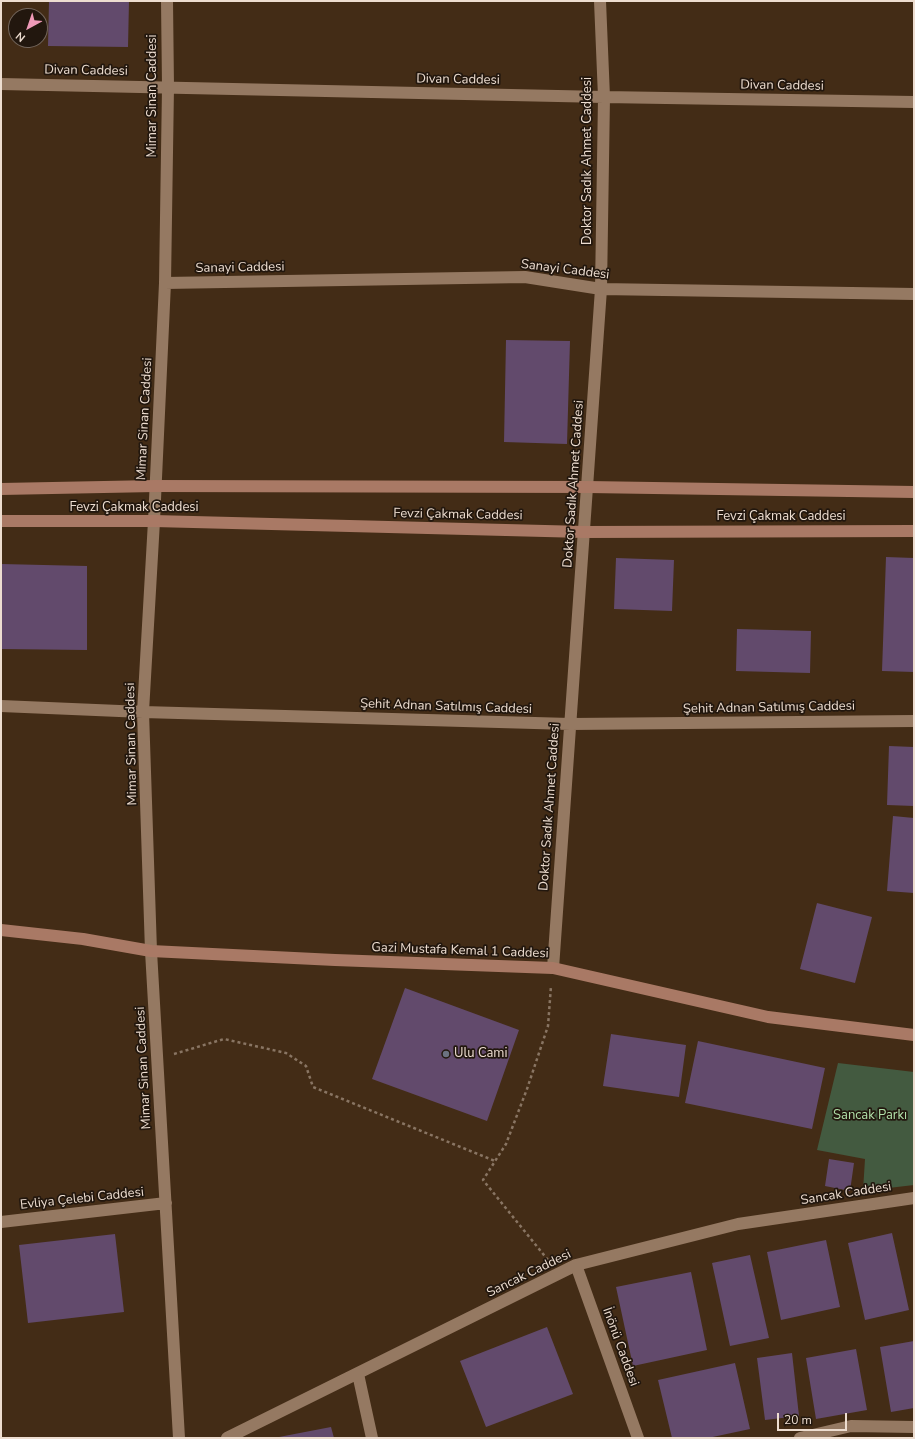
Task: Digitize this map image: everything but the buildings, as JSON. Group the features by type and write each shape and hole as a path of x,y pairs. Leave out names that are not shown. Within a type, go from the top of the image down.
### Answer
{"main road":[{"name":"Fevzi Çakmak Caddesi","path":"1,488 156,486 588,487 914,492"},
{"name":"Fevzi Çakmak Caddesi","path":"1,521 154,521 584,532 914,530"},
{"name":"Gazi Mustafa Kemal 1 Caddesi","path":"1,930 83,939 151,951 553,968 768,1017 914,1035"}],"street":[{"name":"Mimar Sinan Caddesi","path":"167,1 168,87 165,283 156,486 143,712 151,951 179,1438"},
{"name":"Doktor Sadık Ahmet Caddesi","path":"553,968 601,290 604,97 600,1"},
{"name":"Divan Caddesi","path":"1,84 914,102"},
{"name":"Sanayi Caddesi","path":"165,283 525,277 601,290 914,294"},
{"name":"Şehit Adnan Satılmış Caddesi","path":"1,706 143,712 570,724 914,721"},
{"name":"Sancak Caddesi","path":"228,1438 576,1265 738,1224 914,1198"},
{"name":"Evliya Çelebi Caddesi","path":"1,1222 166,1203"},
{"name":"İnönü Caddesi","path":"576,1265 638,1438"},
{"path":"358,1374 372,1438"},
{"path":"800,1438 851,1426 914,1427"}],"path":[{"path":"553,968 548,1026 527,1089 506,1144 483,1180 559,1274"},
{"path":"158,1059 224,1040 286,1053 306,1066 313,1087 495,1161"}],"green space":[{"name":"Sancak Parkı","path":"838,1063 914,1072 914,1185 863,1191 865,1159 817,1150"}],"place":[{"name":"Ulu Cami","path":"446,1054"}]}
